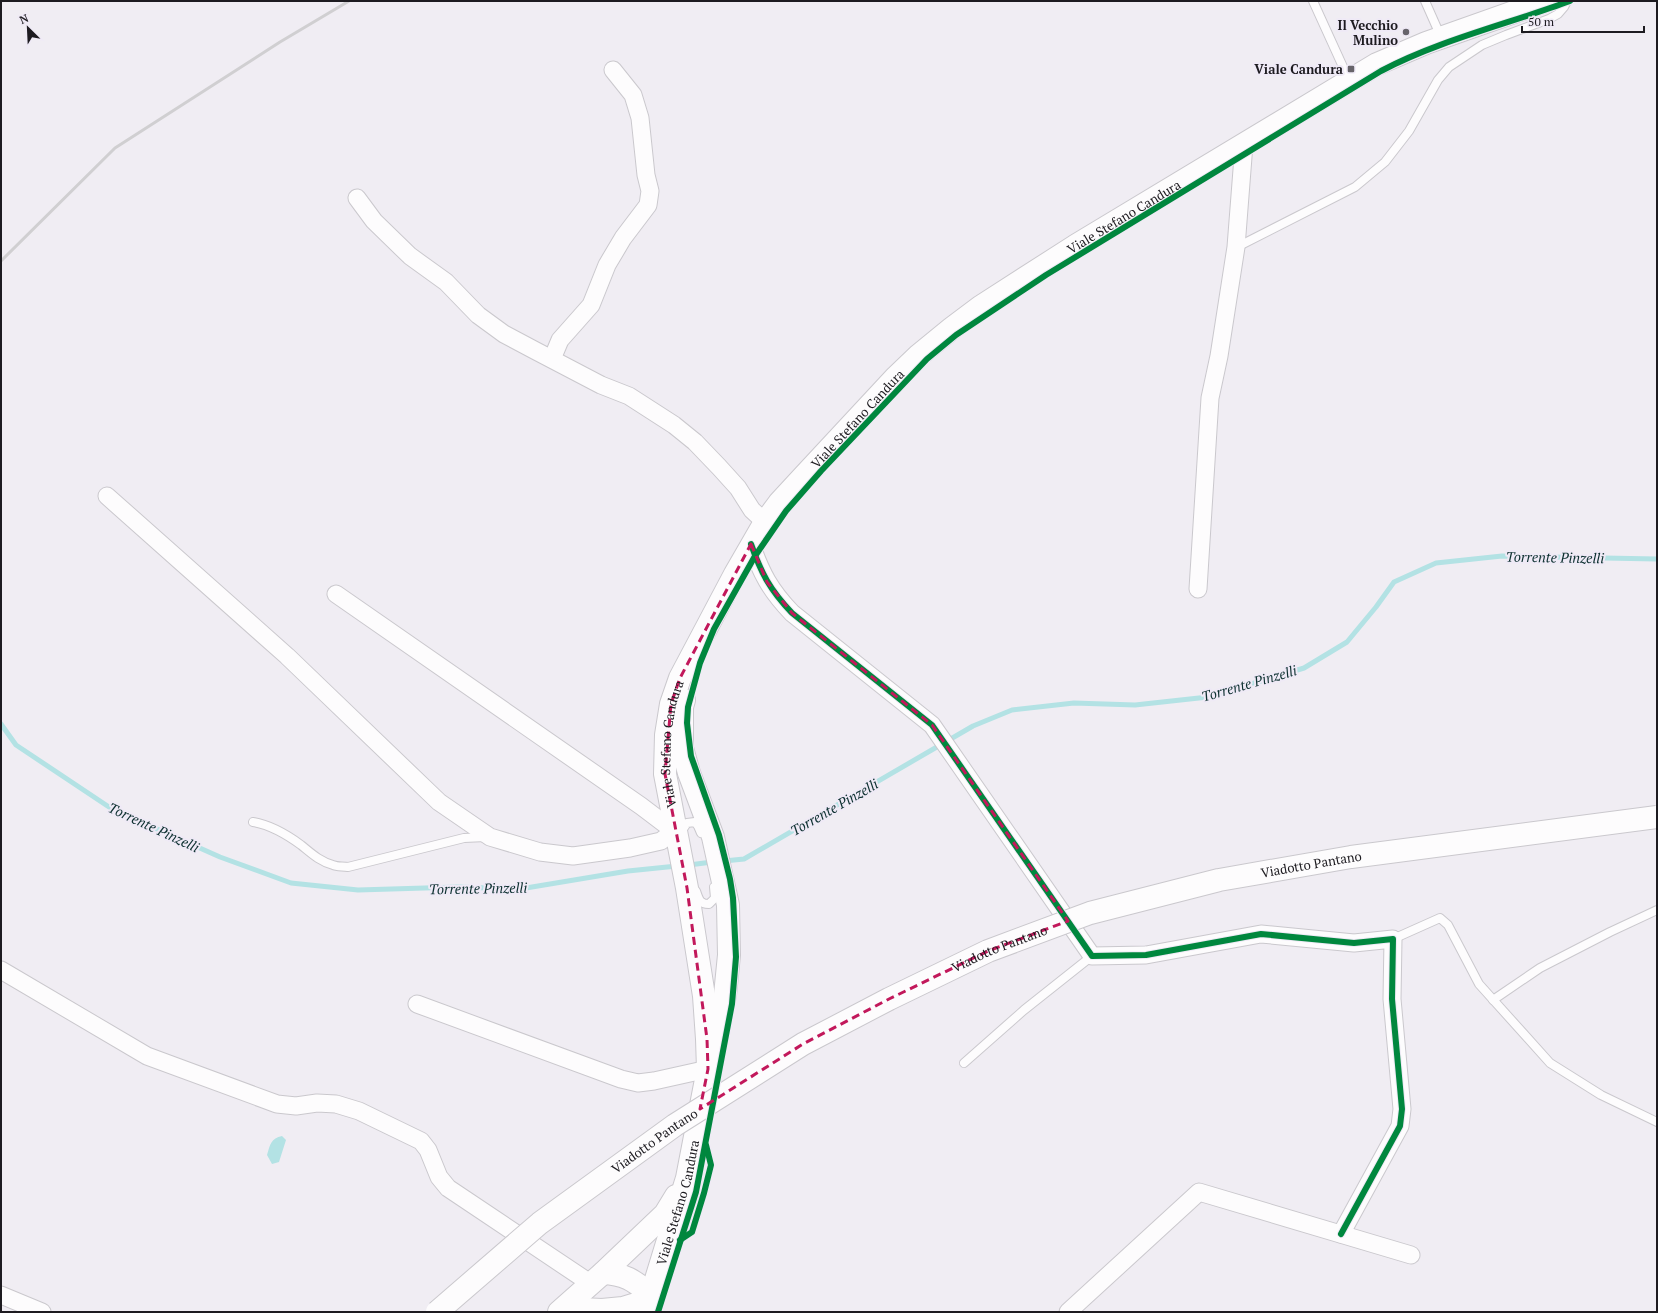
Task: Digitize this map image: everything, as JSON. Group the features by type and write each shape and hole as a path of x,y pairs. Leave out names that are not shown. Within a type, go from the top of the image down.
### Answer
{"main road":[{"name":"Viale Stefano Candura","path":"708,1069 704,996 685,864 665,774 666,735 671,704 680,678 752,544 765,522 779,503 895,378 919,355 980,307 1075,246 1377,64 1442,37 1545,1"},
{"name":"Viale Stefano Candura","path":"649,1303 687,1178 708,1069 718,1034 725,995 729,955 728,905 713,862 682,748 682,707 696,648"},
{"name":"Viadotto Pantano","path":"437,1312 540,1223 675,1125 803,1044 889,999 988,951 1090,913 1219,880 1350,857 1657,817"},
{"path":"560,1312 664,1214 687,1178"},
{"path":"596,1278 618,1274 633,1280 649,1303"},
{"path":"560,1312 581,1309 603,1311 623,1308 636,1304 649,1303"}],"street":[{"path":"552,359 560,340 591,305 607,265 623,238 648,205 650,192 646,175 640,118 633,95 613,70"},
{"path":"1198,589 1210,398 1219,356 1236,247 1244,144"},
{"path":"357,198 374,221 410,256 446,282 478,315 504,334 600,385 629,396 674,425 695,442 720,467 738,488 752,510 765,522"},
{"path":"107,496 287,656 439,802 490,836 540,852 573,856 630,848 661,841 685,864"},
{"path":"752,544 757,562 767,582 777,597 792,613 932,725 1092,956 1146,955 1261,934 1354,943 1393,939 1392,999 1402,1109 1400,1126 1341,1234"},
{"path":"336,594 640,806 685,864"},
{"path":"1,970 147,1056 276,1104 296,1106 317,1103 336,1104 358,1111 421,1141 428,1150 439,1177 448,1188 596,1278"},
{"path":"417,1004 621,1079 638,1083 708,1069"},
{"path":"1068,1312 1199,1192 1410,1255"},
{"path":"1,1295 42,1312"}],"lane":[{"path":"1313,1 1349,80"},
{"path":"1425,1 1442,37"},
{"path":"1236,247 1360,183 1385,162 1409,130 1438,80 1449,67 1482,45 1506,34 1550,19 1558,14 1567,1"},
{"path":"253,822 266,824 284,833 317,859 333,866 348,867 464,838 490,836"},
{"path":"695,822 698,826 713,862 715,898 709,904 704,904 699,900 685,864 683,829 687,823 695,822"},
{"path":"1493,1000 1540,968 1657,910"},
{"path":"1393,939 1440,918 1448,925 1479,984 1550,1063 1601,1095 1657,1122"},
{"path":"964,1063 1024,1010 1092,956"}],"highlighted area":[{"path":"751,544 767,582 792,613 932,725 1068,921 988,951 889,999 803,1044 700,1109 708,1069 707,1039 687,888 665,774 671,704 680,678"}],"water":[{"path":"282,1136 286,1140 279,1162 272,1164 267,1155 269,1148 275,1138"}],"waterway":[{"name":"Torrente Pinzelli","path":"724,861 744,859 973,726 1012,710 1074,703 1135,705 1208,697 1304,668 1347,642 1376,607 1394,582 1436,563 1502,556 1657,559"},
{"name":"Torrente Pinzelli","path":"1,724 16,745 112,809 220,857 291,883 358,890 458,887 520,889 628,871 677,866"},
{"name":"Torrente Pinzelli","path":"689,865 712,862"}],"railway":[{"path":"1,261 115,148 280,42 349,1"}],"cycle path":[{"path":"658,1312 696,1192 732,1004 736,957 733,898 730,879 719,835 691,756 687,723 688,707 700,663 714,629 755,556 786,511 821,471 927,359 956,335 1046,275 1381,71 1450,41 1570,1"},
{"path":"751,544 767,581 792,613 932,725 1092,956 1146,955 1261,934 1354,943 1393,939 1392,999 1402,1109 1400,1126 1341,1234"},
{"path":"680,1240 692,1232 704,1193 711,1165 706,1145"}],"place":[{"name":"Il Vecchio Mulino","path":"1406,32"},
{"name":"Viale Candura","path":"1351,69"}]}
